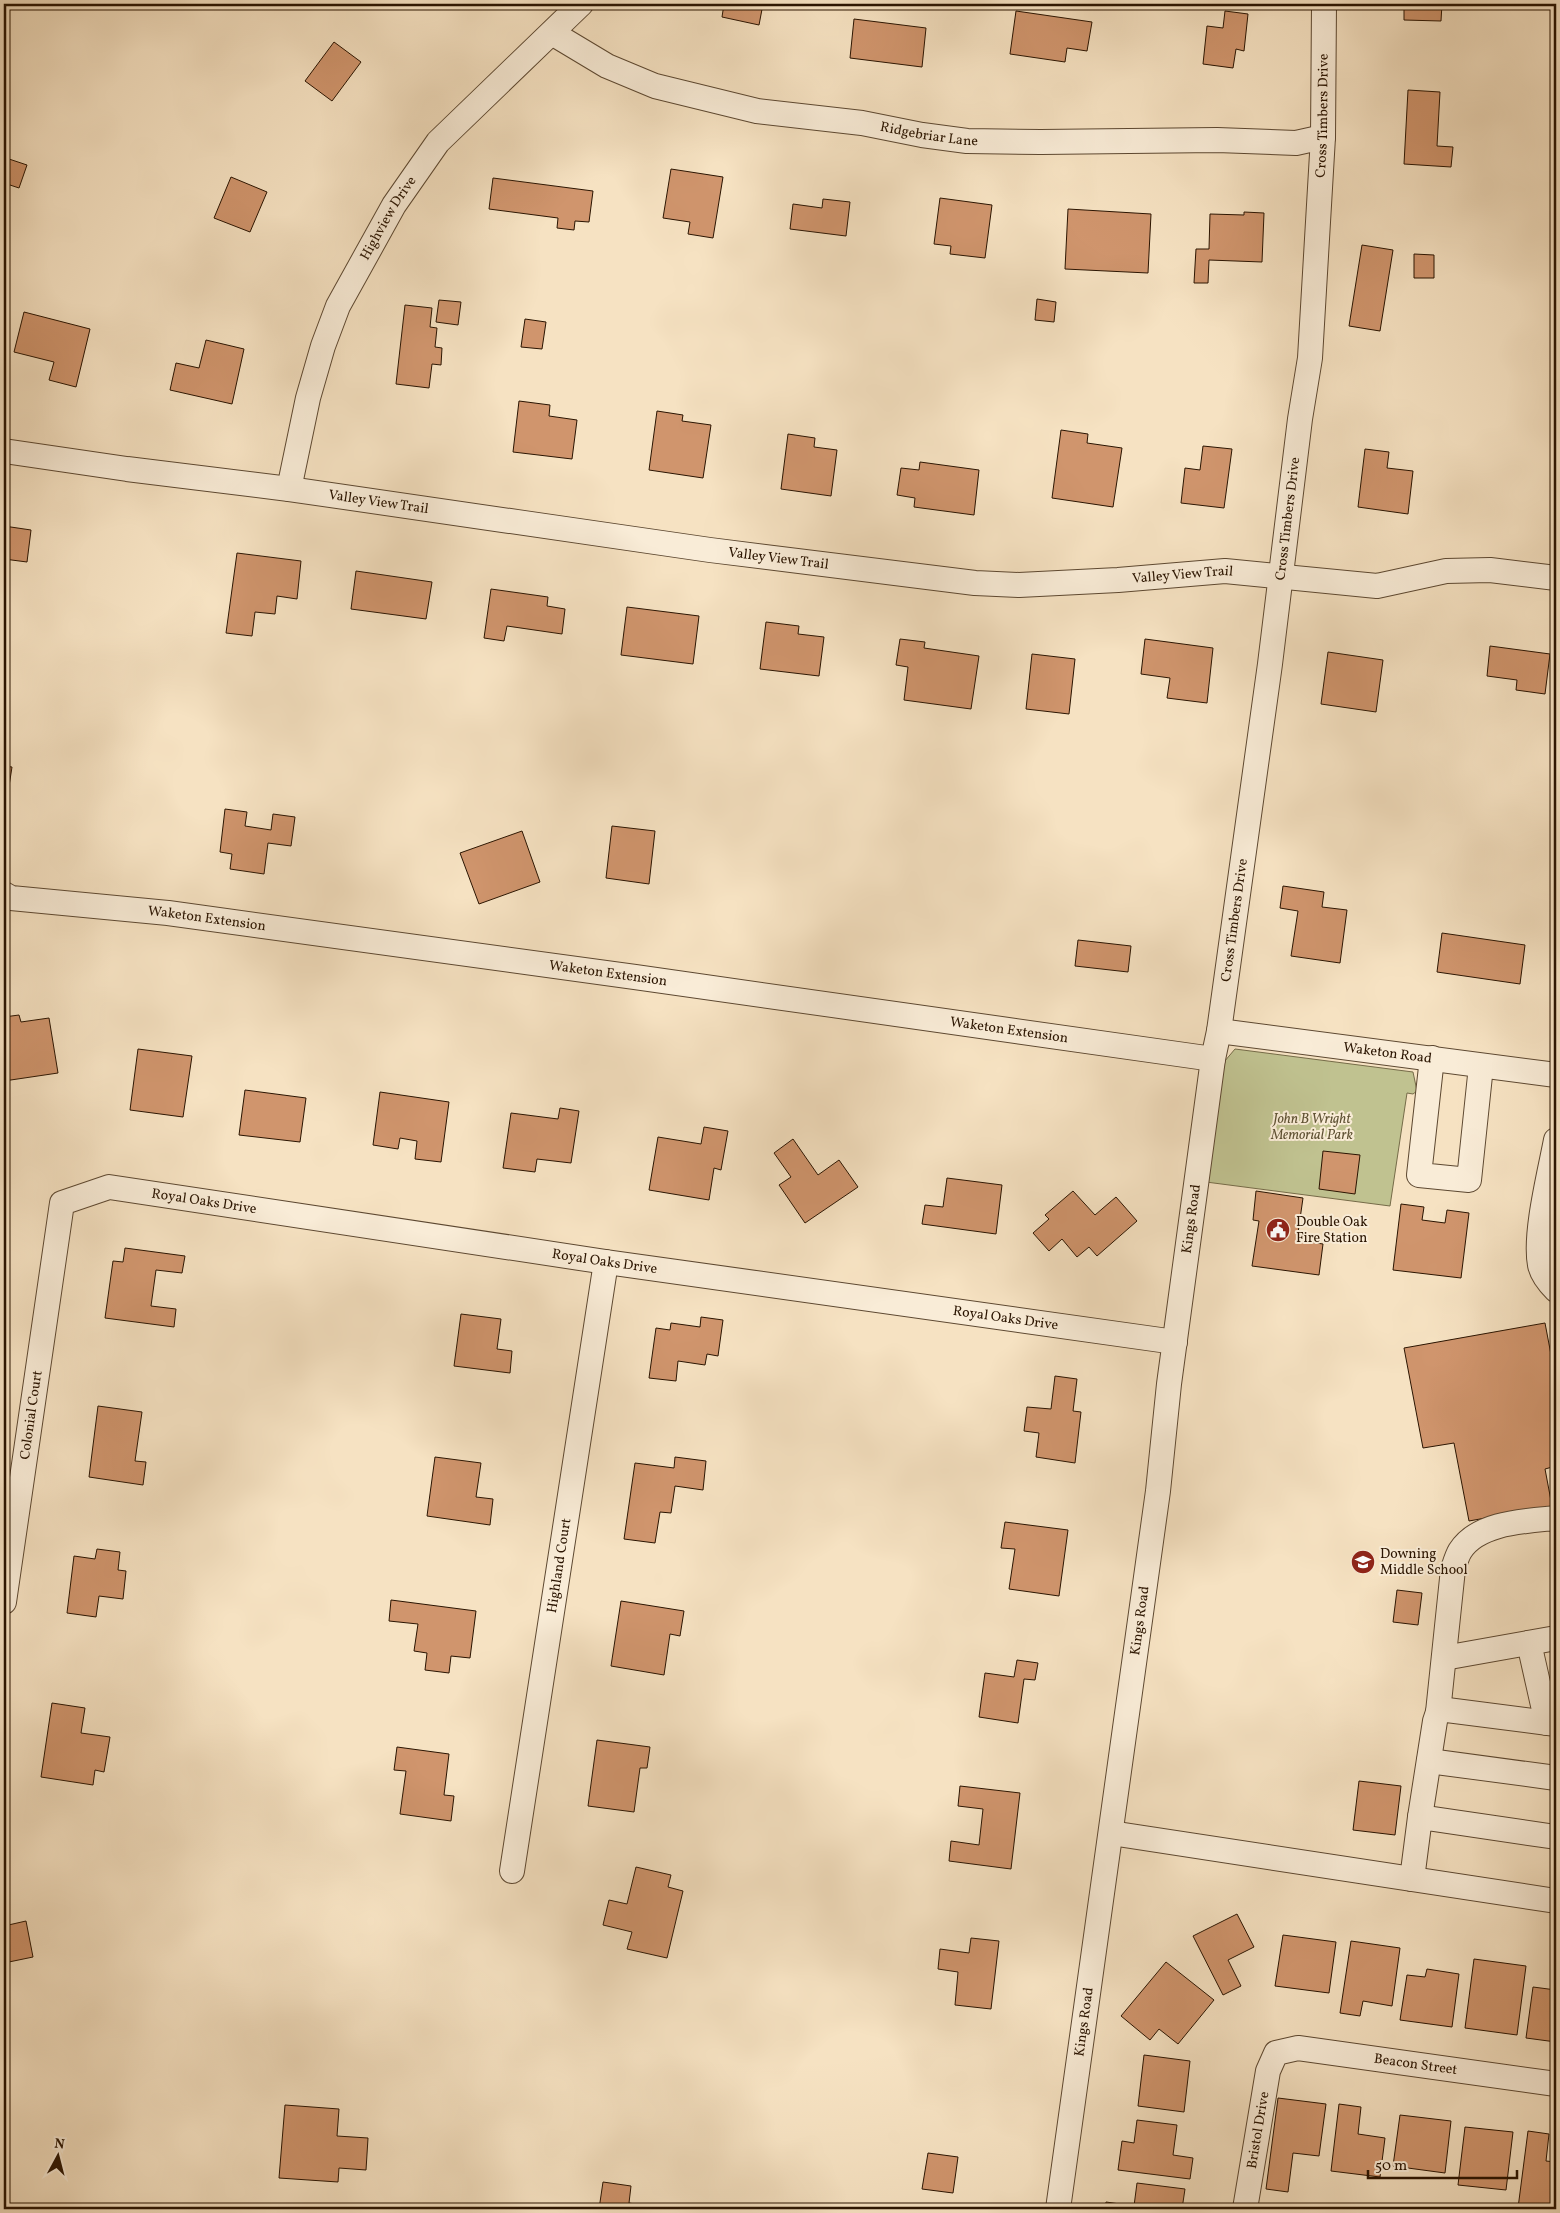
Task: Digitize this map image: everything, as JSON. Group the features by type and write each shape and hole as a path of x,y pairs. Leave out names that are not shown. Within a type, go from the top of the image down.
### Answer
{"street":[{"name":"Highview Drive","path":"290,488 308,398 323,346 338,306 394,205 438,142 581,4"},
{"name":"Cross Timbers Drive","path":"1219,1031 1300,418 1310,358 1323,137 1324,4"},
{"name":"Ridgebriar Lane","path":"552,33 607,66 655,86 757,111 862,123 922,135 967,141 1041,142 1217,140 1296,143 1323,137"},
{"name":"Valley View Trail","path":"4,451 126,469 290,488 710,550 974,583 1019,585 1118,580 1224,571 1377,586 1446,571 1490,570 1556,578"},
{"name":"Waketon Extension","path":"4,894 12,898 168,913 626,975 1213,1059"},
{"name":"Waketon Road","path":"1219,1031 1556,1075"},
{"name":"Kings Road","path":"1058,2209 1158,1491 1175,1342 1213,1059 1219,1031"},
{"path":"1432,1058 1419,1175 1469,1180 1481,1066"},
{"path":"1556,1140 1538,1244 1540,1267 1548,1282 1556,1290"},
{"name":"Royal Oaks Drive","path":"59,1228 62,1203 108,1187 606,1262 1175,1342"},
{"name":"Colonial Court","path":"4,1600 59,1228"},
{"name":"Highland Court","path":"512,1871 606,1262"},
{"path":"1412,1879 1420,1817 1438,1712 1453,1569 1460,1550 1476,1535 1504,1524 1556,1518"},
{"path":"1444,1658 1556,1638"},
{"path":"1438,1712 1447,1710 1551,1724 1529,1643"},
{"path":"1429,1761 1556,1778"},
{"path":"1420,1817 1556,1837"},
{"path":"1111,1834 1556,1901"},
{"name":"Beacon Street","path":"1276,2053 1298,2048 1556,2084"},
{"name":"Bristol Drive","path":"1245,2209 1268,2071 1276,2053"}],"green space":[{"name":"John B Wright Memorial Park","path":"1235,1049 1413,1072 1417,1091 1413,1094 1407,1093 1390,1206 1206,1182 1224,1062"}],"building":[{"path":"724,4 763,4 759,25 722,17"},
{"path":"1404,4 1442,4 1441,21 1404,20"},
{"path":"1016,11 1092,22 1087,51 1067,48 1065,62 1010,54"},
{"path":"1225,11 1248,14 1244,51 1236,49 1233,68 1203,64 1207,26 1223,28"},
{"path":"854,19 926,28 922,67 850,58"},
{"path":"334,42 361,62 332,101 305,81"},
{"path":"1408,90 1440,92 1437,146 1453,147 1451,167 1404,164"},
{"path":"6,158 27,165 19,188 4,183"},
{"path":"671,169 723,177 713,238 688,234 690,222 663,218"},
{"path":"231,177 267,192 250,232 214,218"},
{"path":"493,178 593,191 589,222 575,221 574,230 557,228 558,218 489,209"},
{"path":"940,198 992,205 985,258 950,254 951,246 934,244"},
{"path":"823,199 850,202 846,236 790,229 793,204 822,208"},
{"path":"1068,209 1151,214 1148,273 1065,269"},
{"path":"1244,212 1264,213 1262,262 1209,260 1208,283 1194,283 1196,249 1209,249 1210,214 1244,215"},
{"path":"1362,245 1393,250 1380,331 1349,326"},
{"path":"1414,254 1434,255 1434,278 1414,278"},
{"path":"1037,299 1056,302 1054,322 1035,320"},
{"path":"439,300 461,302 458,325 436,322"},
{"path":"405,305 432,308 430,327 437,328 435,347 442,348 441,365 432,364 429,388 396,384"},
{"path":"24,312 90,329 76,387 49,380 54,362 14,352"},
{"path":"525,319 546,322 542,349 521,347"},
{"path":"206,340 244,349 232,404 170,390 176,363 199,368"},
{"path":"519,401 550,405 549,416 577,420 572,459 513,452"},
{"path":"657,411 683,415 682,421 711,425 703,478 649,470"},
{"path":"1061,430 1088,434 1087,443 1122,448 1113,507 1052,498"},
{"path":"788,434 815,438 814,447 837,450 831,496 781,489"},
{"path":"1203,446 1232,449 1224,508 1181,503 1185,468 1200,470"},
{"path":"1365,449 1389,452 1387,468 1413,471 1408,514 1358,507"},
{"path":"920,462 979,470 974,515 914,507 915,498 897,495 901,468 919,470"},
{"path":"4,526 31,530 27,562 4,559"},
{"path":"237,553 301,561 297,599 277,596 275,614 255,612 252,636 226,633"},
{"path":"356,571 432,582 426,619 351,609"},
{"path":"491,589 548,597 547,606 565,609 562,634 507,626 504,641 484,638"},
{"path":"627,607 699,616 693,664 621,655"},
{"path":"766,622 799,626 798,634 824,637 819,676 760,669"},
{"path":"900,639 925,642 924,648 979,656 971,709 904,700 908,667 896,665"},
{"path":"1145,639 1213,648 1207,703 1167,698 1170,678 1141,674"},
{"path":"1490,646 1550,654 1545,694 1516,690 1517,680 1487,676"},
{"path":"1328,652 1383,660 1376,712 1321,704"},
{"path":"1032,654 1075,659 1069,714 1026,709"},
{"path":"4,766 12,767 5,812 4,812"},
{"path":"225,809 247,812 245,826 271,830 273,814 295,817 291,846 268,843 264,874 230,869 232,854 220,852"},
{"path":"612,826 655,831 649,884 606,878"},
{"path":"522,831 540,882 479,904 460,853"},
{"path":"1283,886 1324,892 1322,907 1347,910 1340,963 1291,956 1298,911 1280,908"},
{"path":"1442,933 1525,945 1520,984 1437,972"},
{"path":"1078,940 1131,946 1128,972 1075,966"},
{"path":"19,1015 21,1022 49,1018 58,1073 4,1081 4,1017"},
{"path":"138,1049 192,1056 183,1117 130,1110"},
{"path":"245,1090 306,1098 300,1142 239,1135"},
{"path":"380,1092 449,1102 441,1162 415,1159 417,1141 400,1138 398,1149 373,1145"},
{"path":"560,1108 579,1111 571,1163 537,1159 535,1172 503,1168 511,1113 558,1119"},
{"path":"704,1127 728,1131 721,1170 714,1168 709,1200 649,1190 658,1137 701,1144"},
{"path":"793,1139 818,1175 839,1160 858,1187 805,1223 779,1185 791,1177 774,1153"},
{"path":"1323,1151 1360,1155 1355,1194 1319,1189"},
{"path":"947,1178 1002,1185 996,1234 922,1224 925,1205 943,1207"},
{"path":"1073,1191 1095,1215 1116,1197 1137,1221 1097,1256 1089,1247 1077,1257 1062,1239 1049,1251 1033,1233 1049,1219 1045,1215"},
{"name":"Double Oak Fire Station","path":"1256,1191 1303,1198 1297,1240 1323,1244 1319,1275 1252,1266 1259,1221 1253,1220"},
{"path":"1401,1204 1424,1207 1422,1220 1445,1223 1447,1210 1469,1213 1461,1278 1393,1270"},
{"path":"125,1248 185,1256 182,1273 156,1270 151,1306 176,1309 174,1327 105,1318 113,1261 123,1262"},
{"path":"461,1314 501,1319 497,1349 512,1351 510,1373 454,1366"},
{"path":"701,1317 723,1320 718,1356 707,1354 705,1365 678,1361 676,1381 649,1378 656,1328 670,1330 671,1323 700,1327"},
{"name":"Downing Middle School","path":"1545,1323 1556,1381 1556,1466 1545,1469 1552,1506 1469,1521 1454,1443 1423,1448 1404,1348"},
{"path":"1055,1376 1077,1379 1073,1411 1081,1412 1075,1463 1036,1457 1039,1433 1024,1431 1027,1407 1051,1409"},
{"path":"98,1406 142,1412 135,1461 146,1462 143,1485 89,1477"},
{"path":"435,1457 481,1463 476,1497 493,1499 490,1525 427,1516"},
{"path":"675,1457 706,1461 703,1490 675,1486 671,1513 660,1512 655,1543 624,1539 635,1463 674,1468"},
{"path":"1005,1522 1068,1530 1059,1596 1009,1589 1015,1549 1001,1548"},
{"path":"97,1549 120,1552 118,1570 126,1571 123,1599 99,1596 96,1617 67,1613 74,1556 95,1559"},
{"path":"1397,1590 1422,1593 1418,1625 1393,1622"},
{"path":"391,1600 476,1611 470,1658 451,1656 449,1673 425,1670 427,1653 414,1651 418,1624 389,1621"},
{"path":"621,1601 684,1611 680,1636 670,1634 664,1675 611,1666"},
{"path":"1017,1660 1038,1663 1035,1680 1024,1679 1018,1723 979,1717 985,1673 1014,1677"},
{"path":"52,1703 85,1708 81,1733 110,1737 104,1772 95,1770 93,1785 41,1777"},
{"path":"597,1740 650,1747 647,1768 640,1768 634,1812 588,1806"},
{"path":"397,1747 449,1754 444,1795 454,1796 451,1821 400,1814 406,1771 394,1770"},
{"path":"1359,1781 1401,1786 1395,1835 1353,1830"},
{"path":"960,1786 1020,1793 1011,1869 949,1861 951,1841 979,1845 983,1809 958,1806"},
{"path":"636,1867 671,1875 668,1887 683,1891 667,1958 627,1949 632,1932 603,1925 609,1900 627,1904"},
{"path":"1237,1914 1254,1947 1228,1960 1241,1986 1223,1995 1193,1936"},
{"path":"26,1921 33,1957 4,1963 4,1926"},
{"path":"1283,1935 1336,1942 1329,1993 1275,1986"},
{"path":"971,1938 999,1941 991,2009 955,2005 958,1972 938,1969 940,1949 969,1953"},
{"path":"1351,1941 1400,1948 1392,2006 1363,2001 1360,2016 1340,2013"},
{"path":"1474,1959 1526,1966 1517,2035 1465,2028"},
{"path":"1166,1962 1214,2000 1178,2044 1159,2029 1150,2040 1121,2016"},
{"path":"1427,1969 1459,1974 1452,2027 1400,2020 1407,1975 1425,1977"},
{"path":"1533,1987 1556,1990 1556,2042 1526,2038"},
{"path":"1144,2055 1190,2061 1184,2112 1138,2106"},
{"path":"1278,2098 1326,2104 1319,2156 1293,2153 1288,2192 1266,2189"},
{"path":"1339,2104 1361,2107 1358,2134 1385,2138 1380,2177 1331,2171"},
{"path":"285,2105 339,2109 337,2136 368,2138 366,2170 339,2168 338,2182 279,2178"},
{"path":"1400,2115 1451,2121 1445,2173 1393,2166"},
{"path":"1137,2120 1177,2125 1173,2155 1193,2158 1190,2179 1118,2170 1122,2141 1134,2143"},
{"path":"1465,2127 1513,2132 1506,2190 1458,2185"},
{"path":"1528,2131 1549,2134 1546,2161 1556,2162 1556,2209 1518,2208"},
{"path":"928,2153 958,2157 953,2193 922,2189"},
{"path":"603,2182 631,2186 629,2203 635,2204 634,2209 599,2209"},
{"path":"1137,2183 1185,2189 1182,2209 1105,2209 1106,2202 1134,2206"}],"place":[{"name":"Double Oak Fire Station","path":"1278,1230"},
{"name":"Downing Middle School","path":"1363,1562"}]}
